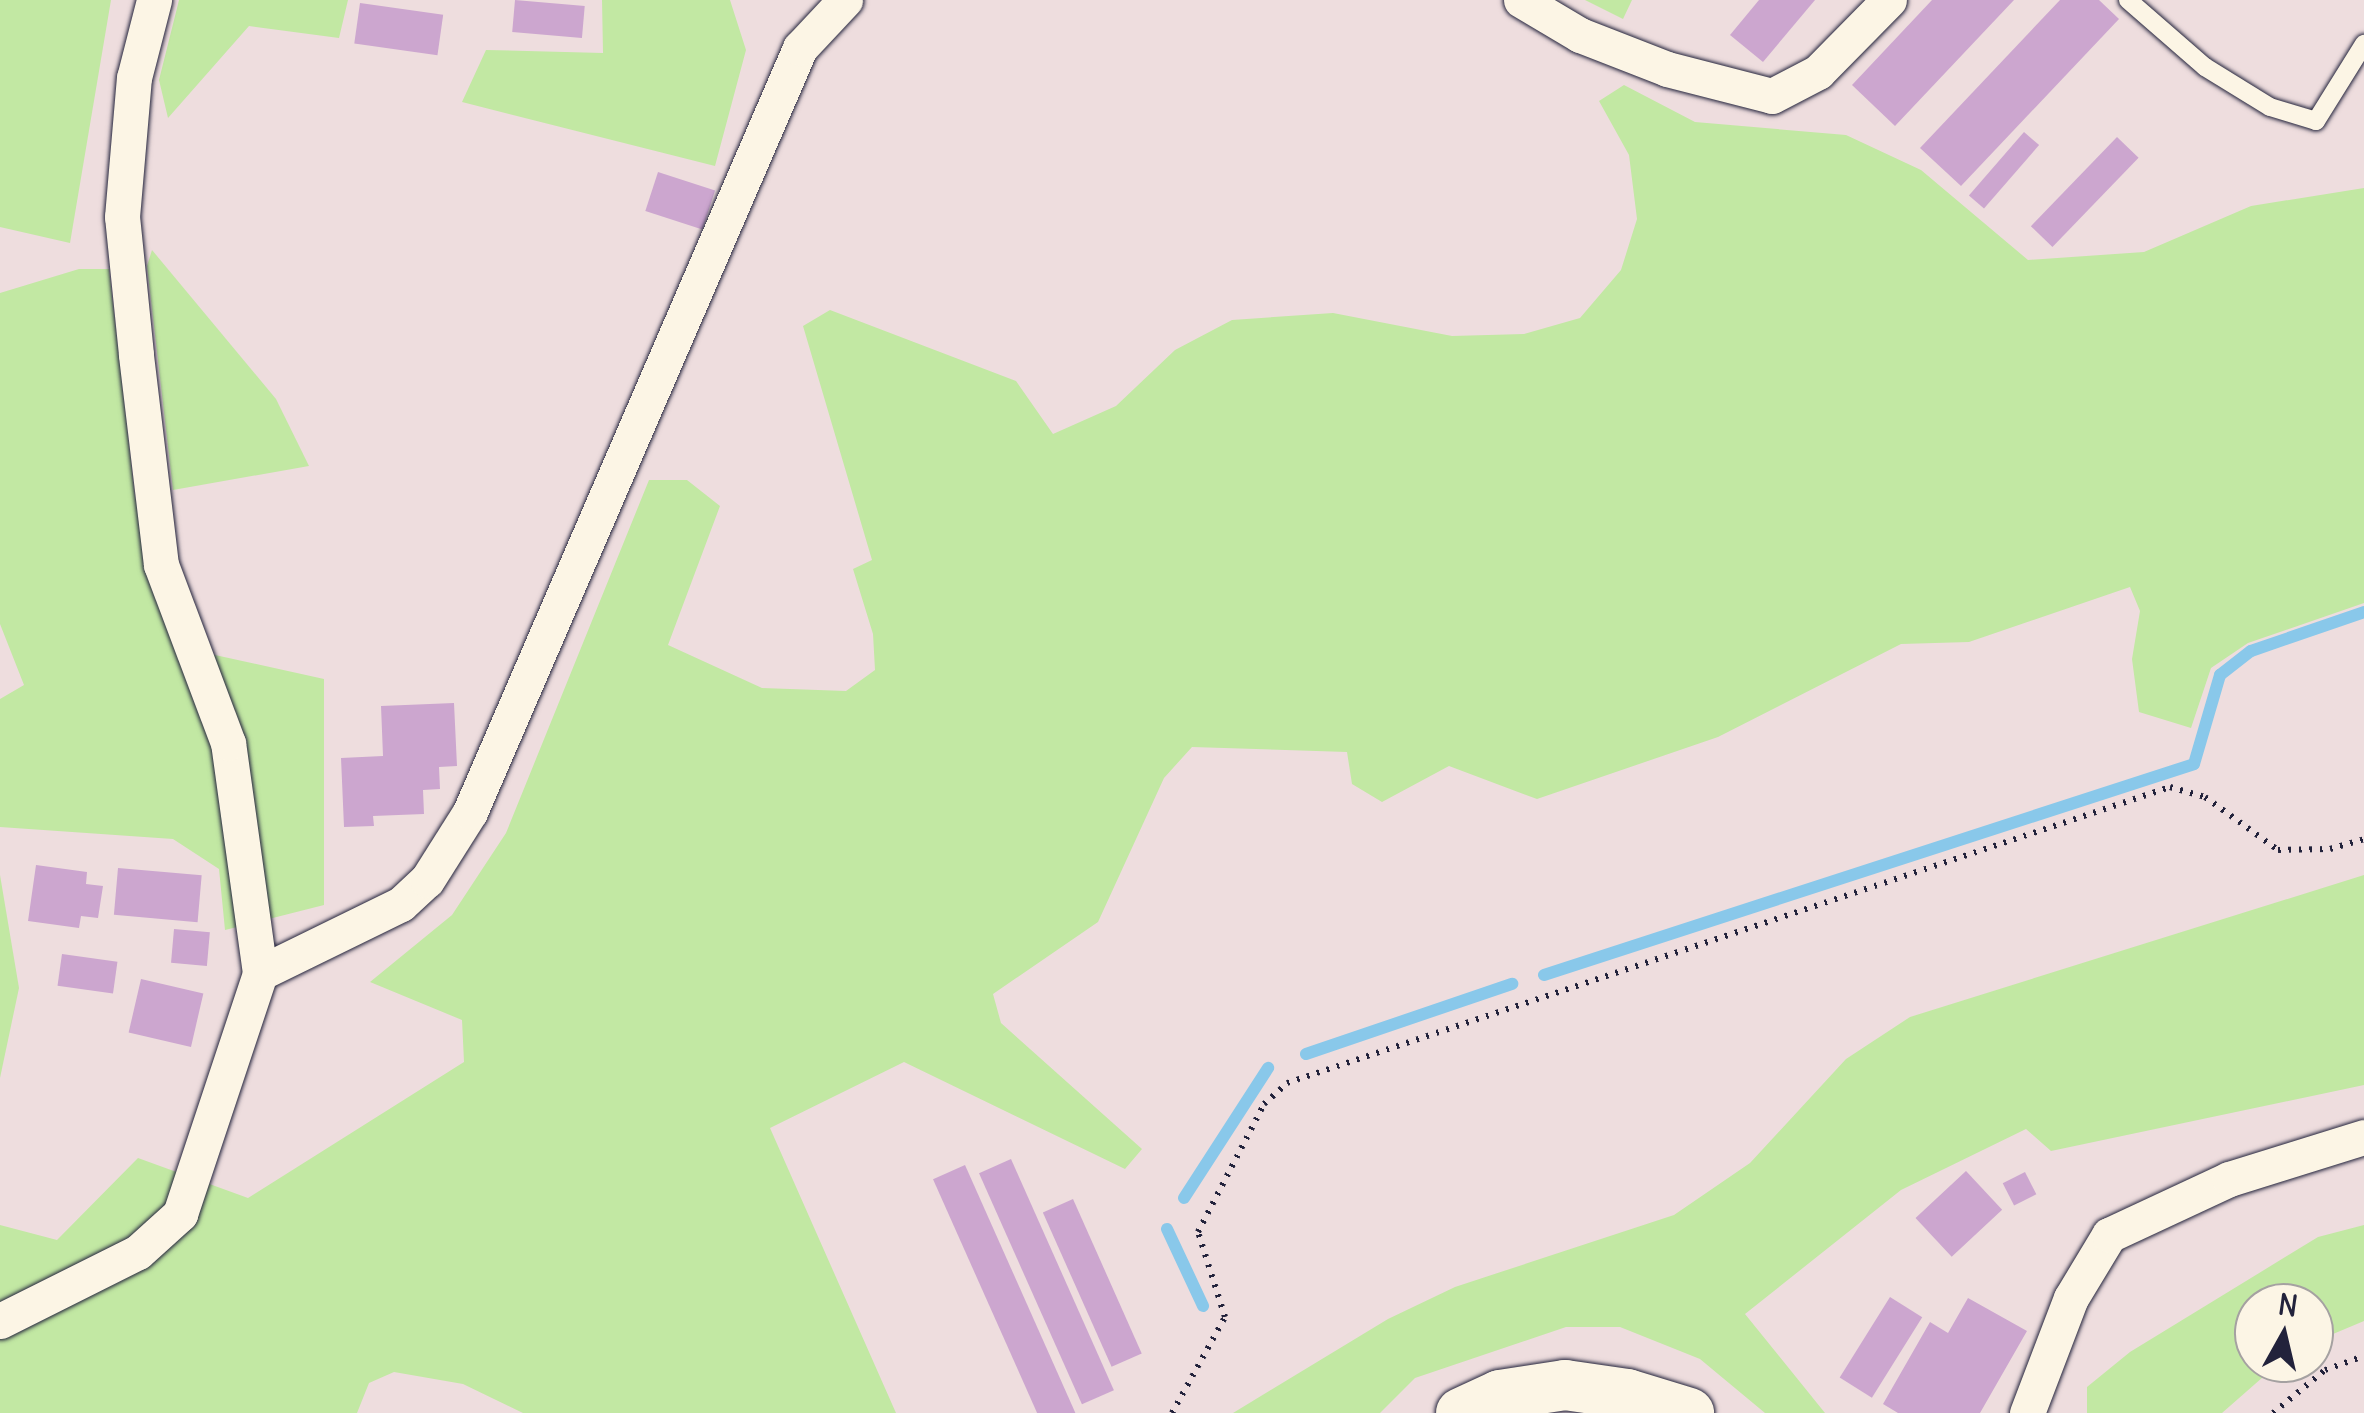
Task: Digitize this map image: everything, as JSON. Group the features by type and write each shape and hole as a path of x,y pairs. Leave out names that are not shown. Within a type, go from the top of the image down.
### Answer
{"main road":[{"path":"1460,1413 1500,1395 1566,1385 1689,1413"}],"street":[{"path":"0,1321 138,1252 180,1214 260,973 228,743 161,565 136,354 122,217 134,78 154,0"},
{"path":"260,973 401,904 427,880 470,812 800,48 845,0"},
{"path":"1521,0 1580,35 1632,56 1772,96 1818,72 1889,0"},
{"path":"2026,1413 2071,1298 2108,1235 2229,1179 2364,1137"}],"lane":[{"path":"2128,0 2205,67 2270,107 2316,121 2364,44"}],"path":[{"path":"1172,1413 1225,1317 1198,1232 1264,1104 1287,1083 2170,788 2205,797 2278,850 2330,849 2364,839"},
{"path":"2273,1413 2325,1370 2364,1356"}],"green space":[{"path":"0,0 111,0 70,243 0,227"},
{"path":"179,0 348,0 339,38 249,26 168,118 159,80"},
{"path":"602,0 730,0 746,50 715,166 462,102 486,50 603,53"},
{"path":"1585,0 1632,0 1623,19"},
{"path":"1624,85 1695,122 1846,135 1921,170 2028,260 2144,252 2251,206 2364,188 2364,603 2248,643 2211,668 2191,728 2139,712 2132,659 2140,611 2130,587 1969,642 1901,644 1718,737 1537,799 1449,766 1382,802 1352,784 1347,752 1192,747 1164,778 1098,922 993,994 1001,1023 1142,1149 1125,1169 904,1062 770,1128 896,1413 523,1413 463,1384 394,1372 369,1383 357,1413 0,1413 0,1225 57,1240 138,1158 248,1198 464,1062 462,1020 370,982 452,915 506,833 649,480 687,480 720,506 668,645 762,688 846,691 875,670 873,634 853,569 872,560 803,326 830,310 1016,381 1053,434 1116,406 1175,350 1232,320 1333,313 1452,336 1524,334 1580,318 1621,270 1637,219 1629,155 1599,101"},
{"path":"152,250 276,399 309,466 173,490 147,266"},
{"path":"79,269 109,269 135,497 174,646 324,679 324,905 225,930 219,869 173,839 0,827 0,699 24,685 0,624 0,293"},
{"path":"0,875 19,988 0,1078"},
{"path":"2364,875 2364,1085 2051,1151 2026,1129 1901,1190 1745,1314 1825,1413 1765,1413 1700,1359 1620,1327 1566,1327 1415,1378 1380,1413 1233,1413 1388,1319 1455,1287 1674,1215 1750,1163 1846,1059 1910,1017"},
{"path":"2364,1225 2364,1321 2334,1334 2334,1283 2243,1283 2318,1237"},
{"path":"2234,1288 2234,1383 2256,1383 2222,1413 2087,1413 2087,1387 2130,1352"}],"building":[{"path":"515,0 585,6 582,38 512,32"},
{"path":"1759,0 1815,0 1763,62 1730,35"},
{"path":"1932,0 2014,0 1895,126 1852,85"},
{"path":"2060,0 2099,0 2119,19 1961,186 1920,148"},
{"path":"360,3 443,15 437,55 354,44"},
{"path":"2024,132 2039,145 1984,209 1969,195"},
{"path":"2117,137 2139,158 2052,247 2031,226"},
{"path":"658,172 715,191 702,230 645,211"},
{"path":"454,703 457,766 439,767 440,789 423,790 424,814 373,816 374,826 344,827 341,758 383,756 381,706"},
{"path":"36,865 87,872 86,884 103,886 98,918 81,916 79,928 28,921"},
{"path":"118,868 202,875 198,922 114,915"},
{"path":"174,929 210,932 207,966 171,963"},
{"path":"62,954 117,962 113,993 58,986"},
{"path":"141,979 203,993 191,1047 129,1033"},
{"path":"1011,1159 1114,1390 1082,1404 979,1173"},
{"path":"965,1165 1075,1413 1037,1413 933,1179"},
{"path":"1966,1171 2002,1210 1952,1257 1916,1218"},
{"path":"2025,1172 2036,1194 2014,1206 2003,1183"},
{"path":"1073,1199 1142,1353 1112,1367 1043,1212"},
{"path":"1890,1297 1922,1317 1872,1398 1840,1378"},
{"path":"1968,1298 2027,1331 1980,1413 1898,1413 1883,1404 1930,1322 1948,1333"}],"waterway":[{"path":"1544,975 2194,764 2220,675 2251,651 2364,612"},
{"path":"1306,1054 1512,984"},
{"path":"1184,1198 1268,1068"},
{"path":"1167,1229 1203,1306"}]}
